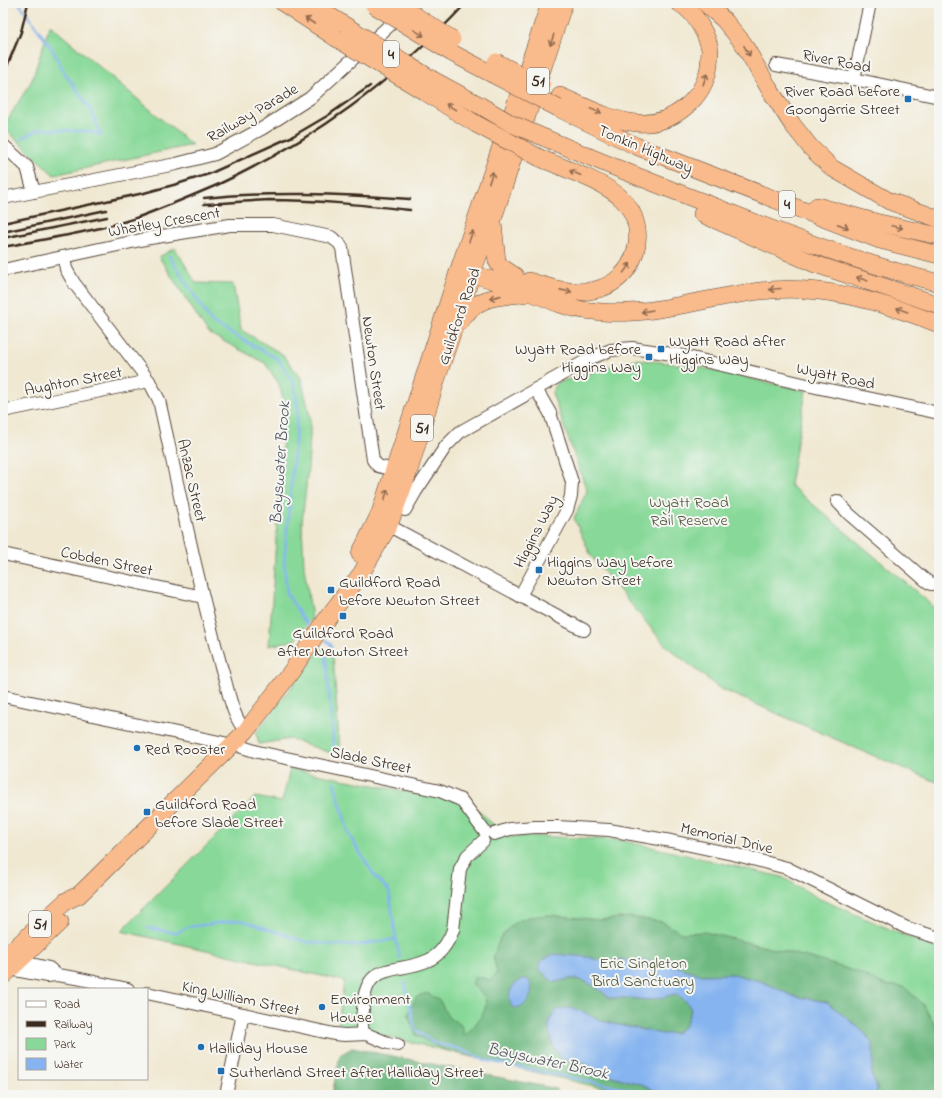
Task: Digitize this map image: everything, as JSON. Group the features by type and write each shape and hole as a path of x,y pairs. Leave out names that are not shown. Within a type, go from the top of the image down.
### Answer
{"highway":[{"path":"283,3 342,33"},
{"name":"Tonkin Highway","path":"309,3 342,33 429,86 481,106 512,124 596,161 786,235 897,273 939,283"},
{"path":"395,3 456,49"},
{"name":"Guildford Road","path":"400,472 468,266 550,3"},
{"name":"Guildford Road","path":"9,966 66,901 79,895 237,740 291,672 328,617 361,574 383,522 380,514 400,472 451,336 468,266 493,219 564,3"},
{"path":"559,102 638,123 658,121 671,117 684,108 695,98 702,88 707,75 710,50 703,31 695,16 679,3"},
{"path":"705,3 724,20 743,43 770,90 792,124 811,148 832,168 889,201 939,219"},
{"name":"Tonkin Highway","path":"372,4 559,102 636,146 880,240 939,255"},
{"path":"429,86 476,124 540,158 600,184 622,199 628,207 638,230 639,238 637,248 631,263 623,274 613,282 596,290 576,293 551,288 515,276 468,266"},
{"name":"Tonkin Highway","path":"596,161 627,182 815,264 939,305"},
{"path":"724,180 876,222 939,236"},
{"path":"493,219 497,261 500,266 515,276"},
{"path":"468,266 562,305 601,312 635,313 759,291 779,289 817,290 848,295 885,304 939,324"},
{"path":"451,336 468,311 482,301 502,296 534,294"}],"street":[{"name":"Railway Parade","path":"3,198 176,164 215,154 263,128 310,98 414,3"},
{"path":"854,79 870,3"},
{"name":"River Road","path":"776,65 854,79 939,97"},
{"path":"3,145 27,167 34,192"},
{"name":"Whatley Crescent","path":"3,270 155,237 230,225 273,225 331,237"},
{"name":"Newton Street","path":"331,237 339,243 342,248 373,460 378,466 400,472"},
{"name":"Anzac Street","path":"64,257 66,269 74,283 149,381 159,400 203,597 215,645 235,714 240,726 237,740"},
{"name":"Wyatt Road","path":"405,510 446,446 460,432 591,358 611,350 632,348 679,355 820,388 939,413"},
{"name":"Aughton Street","path":"3,410 149,381"},
{"name":"Higgins Way","path":"520,596 566,510 571,496 572,482 564,454 550,413 536,389"},
{"path":"837,501 849,514 924,579 931,584 939,583"},
{"path":"383,522 584,630"},
{"name":"Cobden Street","path":"3,554 203,597"},
{"name":"Slade Street","path":"3,696 224,743 237,740 242,747 258,752 440,791 461,800 487,836"},
{"name":"Memorial Drive","path":"363,1033 363,996 370,981 377,974 386,970 428,961 447,943 453,930 460,869 467,856 487,836 510,829 557,827 610,830 671,840 737,855 787,868 907,928 939,938"},
{"path":"9,966 49,968 57,975 123,988"},
{"name":"King William Street","path":"148,993 334,1034 345,1035 363,1033 398,1045"},
{"path":"226,1095 243,1014"}],"green space":[{"path":"50,25 192,145 54,175 3,127 32,80"},
{"path":"175,248 196,283 233,284 241,330 282,354 301,378 310,416 308,468 302,523 304,567 312,618 295,640 269,646 285,405 279,384 265,363 208,333 159,257"},
{"name":"Wyatt Road Rail Reserve","path":"635,359 694,366 806,391 790,485 939,611 939,783 719,688 665,645 591,556 574,518 587,491 552,393 557,383"},
{"path":"322,647 333,654 340,756 290,739 259,744 256,733"},
{"name":"Eric Singleton Bird Sanctuary","path":"290,769 472,804 506,837 533,836 620,840 782,877 818,898 924,944 939,948 939,1095 631,1095 338,1025 344,981 121,931 255,797 282,802"},
{"path":"550,915 601,920 630,917 663,922 681,933 705,932 811,958 858,972 885,985 904,987 922,1003 939,1032 939,1095 876,1095 877,1088 871,1074 873,1064 864,1032 827,1002 793,996 763,982 733,974 702,975 651,961 601,961 589,957 540,970 553,981 574,979 586,982 610,998 648,1000 674,994 684,1000 691,1010 685,1026 676,1033 663,1034 605,1022 576,1009 559,1009 553,1015 549,1023 562,1059 583,1062 597,1072 644,1085 655,1091 678,1095 646,1095 456,1053 440,1048 416,1035 408,1015 416,997 427,993 440,1001 448,1017 460,1024 463,1029 464,1037 479,1020 486,1004 484,997 472,984 475,976 491,980 497,972 493,957 500,938 514,923 528,917"},
{"path":"352,1048 557,1089 556,1095 332,1095 340,1055"}],"water":[{"path":"553,954 589,957 601,961 631,960 664,962 702,975 733,974 763,982 793,996 827,1002 864,1032 873,1045 873,1064 871,1074 877,1088 876,1095 678,1095 655,1091 644,1085 597,1072 583,1062 562,1059 556,1052 549,1031 549,1023 553,1015 559,1009 576,1009 605,1022 663,1034 676,1033 685,1026 691,1010 684,1000 674,994 648,1000 610,998 591,984 580,980 568,979 553,982 540,970 539,963"},
{"path":"523,979 528,979 531,984 532,989 530,998 523,1005 514,1008 511,1006 510,993 513,986"}],"waterway":[{"path":"19,3 52,49 64,72 91,110 101,135"},
{"path":"21,139 39,129 93,132 101,135"},
{"name":"Bayswater Brook","path":"169,256 212,323 278,359 294,384 298,410 284,562 287,594 307,625"},
{"name":"Bayswater Brook","path":"326,640 332,646 326,657 334,752"},
{"name":"Bayswater Brook","path":"334,782 349,835 376,878 389,891 400,958"},
{"path":"148,928 177,933 187,927 241,920 306,942 358,945 396,939"},
{"name":"Bayswater Brook","path":"405,983 415,1029 433,1043 457,1048 488,1061 657,1095"}],"railway":[{"path":"3,76 21,32 28,3"},
{"path":"3,247 85,231 133,219 217,185 253,168 287,149 319,128 350,107 381,83 438,32 466,3"},
{"path":"3,223 144,193 209,174 293,136 327,116 370,86"},
{"path":"204,198 256,194 307,194 410,199"},
{"path":"204,204 287,200 340,203 410,210"},
{"path":"3,232 106,210"},
{"path":"3,238 107,217"}],"place":[{"name":"River Road before Goongarrie Street","path":"908,99"},
{"name":"Wyatt Road after Higgins Way","path":"661,349"},
{"name":"Wyatt Road before Higgins Way","path":"649,357"},
{"name":"Higgins Way before Newton Street","path":"539,570"},
{"name":"Guildford Road before Newton Street","path":"331,590"},
{"name":"Guildford Road after Newton Street","path":"343,616"},
{"name":"Red Rooster","path":"137,748"},
{"name":"Guildford Road before Slade Street","path":"147,812"},
{"name":"Environment House","path":"322,1007"},
{"name":"Halliday House","path":"201,1047"},
{"name":"Sutherland Street after Halliday Street","path":"221,1071"}]}
